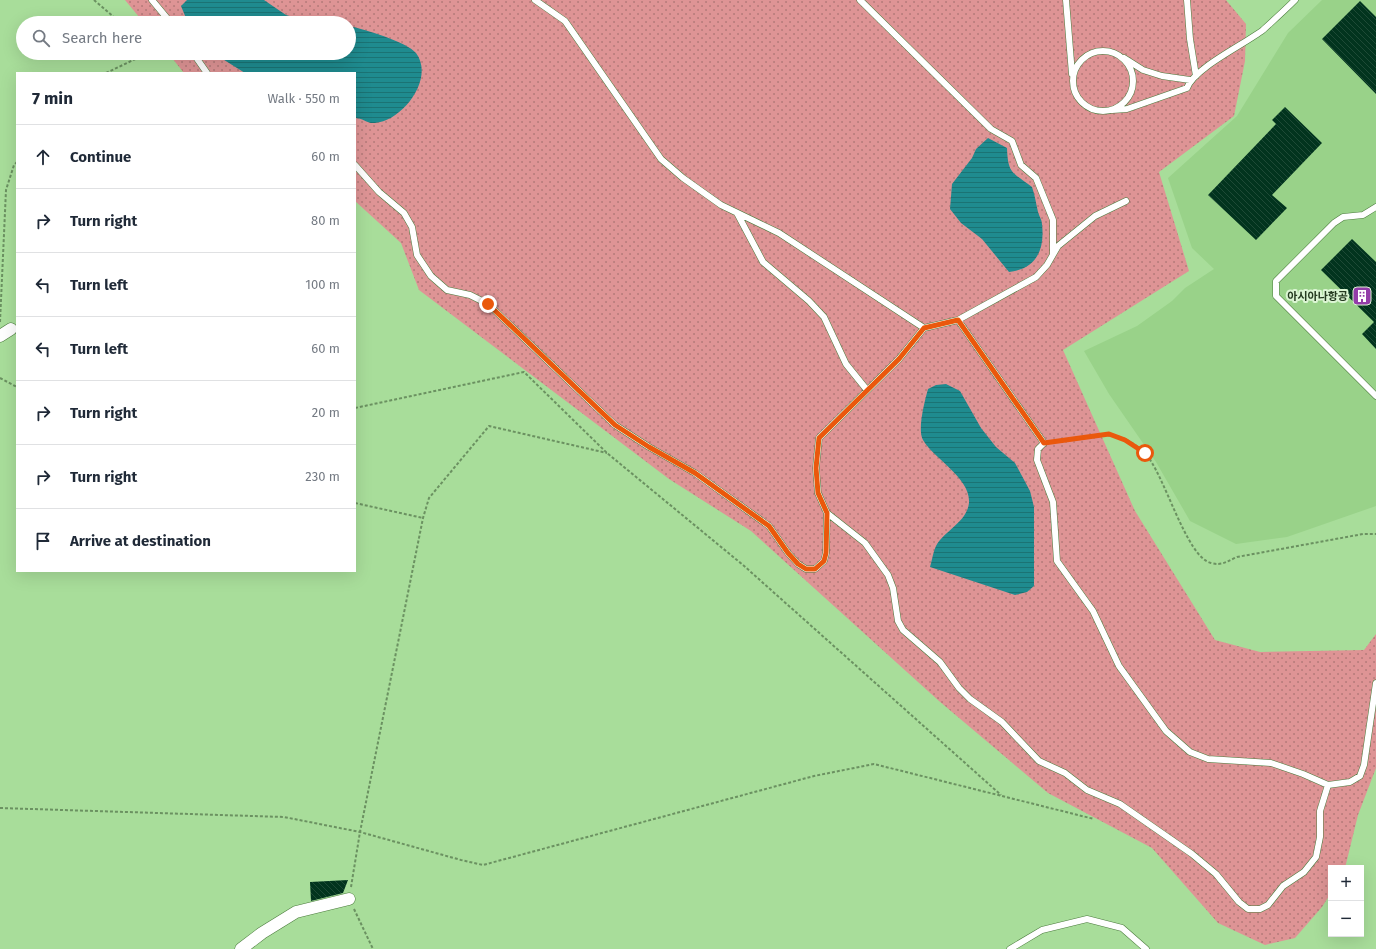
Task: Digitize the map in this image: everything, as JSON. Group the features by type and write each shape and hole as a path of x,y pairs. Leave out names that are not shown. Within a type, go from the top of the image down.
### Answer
{"street":[{"path":"0,336 11,329"},
{"path":"241,949 262,933 296,912 349,899"}],"lane":[{"path":"152,0 165,16"},
{"path":"534,0 566,21 661,159 683,178 721,205 779,233 924,328"},
{"path":"860,0 991,129 1012,141 1021,165 1036,178 1053,220 1053,255"},
{"path":"1066,0 1073,88 1077,97 1084,105 1092,110 1102,112 1127,109 1187,88 1190,80 1216,60 1262,30 1295,0"},
{"path":"1187,0 1190,39 1196,76"},
{"path":"1072,78 1075,68 1082,60 1090,54 1100,51 1110,52 1143,70 1162,76 1190,80"},
{"path":"1112,110 1121,106 1128,99 1133,85 1131,71 1127,62 1119,56"},
{"path":"198,60 206,72"},
{"path":"356,166 379,192 404,213 412,227 417,255 431,276 447,290 470,295 488,304 615,425 649,447 695,473 769,526 788,553 798,564 806,569 815,569 824,561 827,513"},
{"path":"1126,201 1095,216 1058,246 1047,265 1036,277 958,320 924,328 899,359 819,438 816,468 818,493 827,513 865,543 888,575 893,588 898,621 904,630 940,662 958,688 970,699 1002,722 1039,761 1065,773 1088,790 1120,804 1192,854 1216,874 1239,902 1248,909 1260,909 1268,905 1283,886 1304,872 1316,857 1320,837 1320,811 1328,785"},
{"path":"1376,207 1363,215 1343,217 1334,223 1276,281 1275,288 1276,296 1376,396"},
{"path":"736,212 763,262 809,301 824,318 846,364 867,390"},
{"path":"958,320 1044,443 1038,449 1037,460 1053,502 1057,561 1093,611 1118,666 1166,732 1190,752 1208,759 1271,763 1303,774 1328,785 1350,782 1360,776 1364,765 1376,683"},
{"path":"1010,949 1042,930 1087,919 1122,928 1146,949"}],"path":[{"path":"94,0 113,16"},
{"path":"108,72 133,60"},
{"path":"11,329 0,324 6,190 16,163"},
{"path":"356,408 524,372 607,453 742,565 1001,795"},
{"path":"0,378 16,386"},
{"path":"360,832 423,518 429,498 489,426 607,453"},
{"path":"1044,443 1109,434 1125,440 1145,453 1164,485 1192,544 1200,556 1210,563 1222,564 1236,557 1363,534 1376,534"},
{"path":"356,503 423,518"},
{"path":"0,808 284,817 360,832 461,860 483,864 814,776 874,764 1094,819"}],"shaded area":[{"path":"125,0 1226,0 1246,24 1245,61 1234,116 1159,172 1189,271 1063,350 1135,511 1215,640 1260,652 1364,650 1376,634 1376,768 1358,815 1346,865 1328,865 1328,898 1322,907 1295,938 1265,945 1218,923 1152,848 1048,793 939,701 751,531 669,479 419,290 401,243 356,202 356,72 183,72 174,60 356,60 356,16 138,16"},
{"path":"1322,0 1376,0 1376,506 1287,537 1236,544 1190,521 1156,462 1109,394 1084,351 1137,326 1172,301 1185,288 1214,269 1192,248 1168,178 1237,116 1288,33"}],"water":[{"path":"187,0 264,0 290,16 185,16 181,6"},
{"path":"356,28 395,40 411,49 416,53 421,63 422,74 419,86 405,107 396,115 386,120 372,123 356,118 356,72 243,72 224,60 356,60"},
{"path":"988,138 1007,148 1010,168 1016,175 1032,187 1042,222 1042,242 1037,257 1026,267 1009,272 982,239 961,223 950,209 952,184 972,158 976,149"},
{"path":"946,384 960,391 981,428 996,447 1015,463 1030,491 1034,507 1034,586 1027,592 1015,595 930,567 936,546 964,516 969,503 968,494 964,485 951,469 928,447 921,435 922,415 928,389 936,385"}],"building":[{"path":"1360,1 1376,17 1376,94 1322,39"},
{"path":"1285,107 1322,143 1272,195 1287,208 1256,240 1208,195 1276,124 1272,120"},
{"name":"아시아나항공","path":"1352,239 1376,262 1376,349 1362,334 1374,322 1321,270"},
{"path":"348,880 343,893 311,901 310,882"}],"place":[{"name":"아시아나항공","path":"1362,296"}],"route":[{"path":"488,304 615,425 649,447 695,473 769,526 788,553 798,564 806,569 815,569 824,561 826,553 827,513 818,493 816,468 819,438 899,359 924,328 958,320 1044,443 1109,434 1125,440 1145,453"}]}
